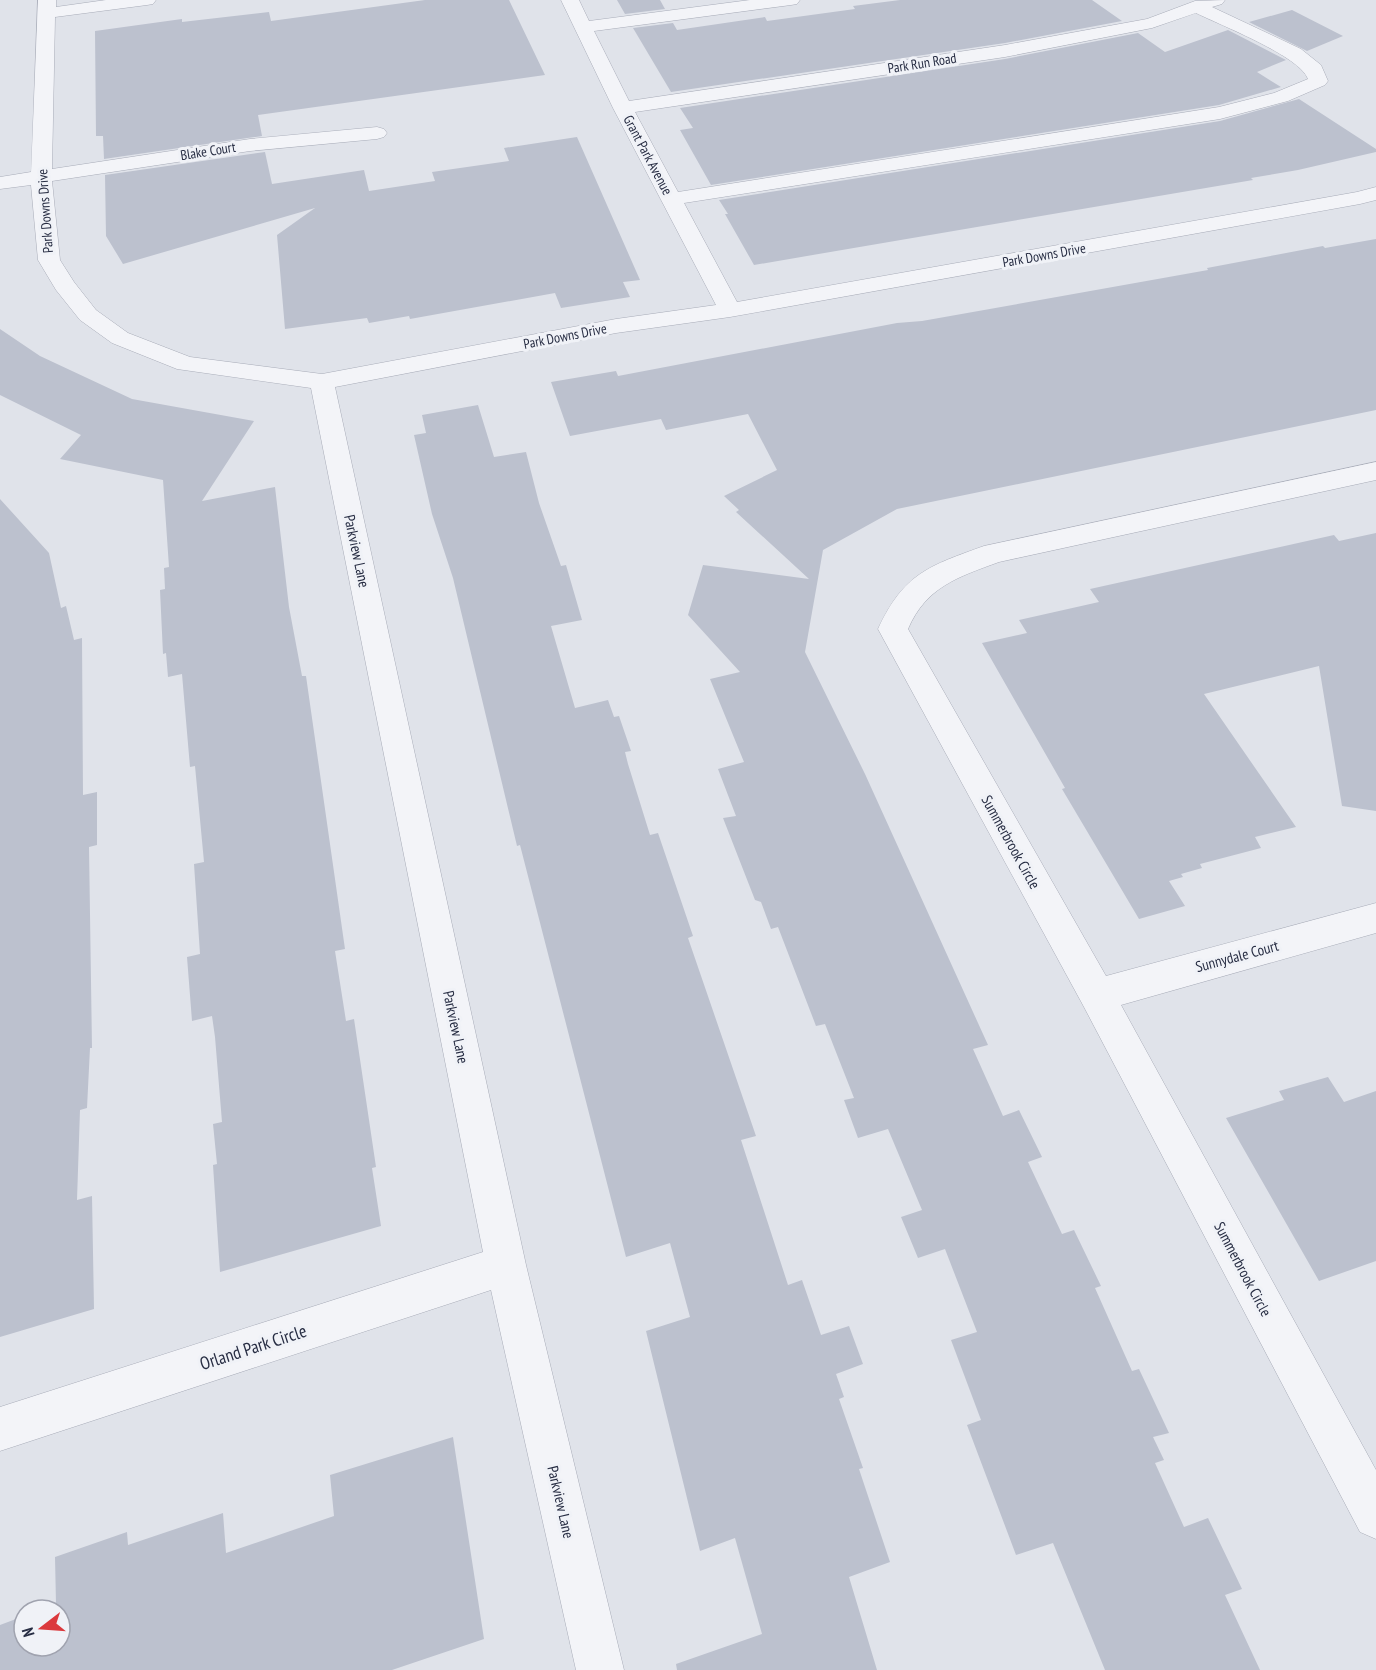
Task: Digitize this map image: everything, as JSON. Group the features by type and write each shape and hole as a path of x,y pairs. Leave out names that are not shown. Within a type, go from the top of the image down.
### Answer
{"street":[{"path":"47,7 147,0"},
{"name":"Grant Park Avenue","path":"570,0 623,108 730,310"},
{"path":"584,27 748,3 791,0"},
{"name":"Park Run Road","path":"623,108 1107,33 1152,23 1216,0"},
{"path":"671,199 1220,112 1281,97 1318,81 1314,69 1294,53 1195,6"},
{"name":"Park Downs Drive","path":"47,7 41,177 49,260 64,285 88,315 120,338 186,364 322,382 616,326 730,310 1204,227 1360,198 1376,193"},
{"name":"Blake Court","path":"0,183 250,145 377,133"},
{"name":"Parkview Lane","path":"322,382 506,1265 600,1670"},
{"name":"Summerbrook Circle","path":"1376,471 994,553 947,570 915,590 900,610 893,629 1097,995 1376,1516"},
{"name":"Sunnydale Court","path":"1097,995 1376,918"},
{"name":"Orland Park Circle","path":"0,1429 506,1265"}],"building":[{"path":"425,0 509,0 545,75 258,115 262,136 104,159 103,136 96,136 95,31 182,19 182,22 269,12 271,21"},
{"path":"617,0 660,0 665,9 625,14"},
{"path":"900,0 1092,0 1122,21 1005,43 671,92 633,28 673,23 677,30 765,17 767,21 855,9 853,6"},
{"path":"1292,10 1343,36 1307,51 1249,22"},
{"path":"1228,30 1286,60 1257,72 1281,87 1219,105 711,185 680,130 693,128 680,108 1005,59 1138,33 1165,52"},
{"path":"1299,99 1376,149 1376,152 1251,178 1253,180 754,265 719,200 1220,121"},
{"path":"577,137 640,280 623,282 630,297 561,308 555,293 410,319 409,316 369,323 367,318 285,329 277,235 315,208 123,264 106,236 105,175 265,152 272,184 364,170 369,191 435,181 432,172 509,161 504,148"},
{"path":"1376,239 1376,410 897,509 823,550 805,652 865,774 988,1045 973,1049 1003,1116 1019,1110 1042,1157 1028,1162 1062,1234 1074,1230 1101,1286 1095,1288 1132,1371 1139,1369 1169,1433 1153,1437 1164,1460 1155,1463 1184,1527 1208,1518 1242,1589 1225,1595 1260,1670 1105,1670 1053,1543 1016,1555 967,1425 981,1420 951,1340 977,1332 945,1249 918,1258 901,1217 922,1210 888,1129 858,1138 844,1100 854,1098 825,1024 816,1026 778,927 771,929 761,902 755,900 723,818 736,816 718,769 744,762 710,679 740,672 688,615 703,565 809,579 736,512 739,510 724,496 777,470 748,414 666,430 661,419 570,436 551,382 616,371 618,376 897,323 922,321 1208,270 1207,268 1323,246 1325,248"},
{"path":"0,329 40,356 132,399 254,421 202,501 275,487 289,607 302,676 306,676 345,949 335,951 346,1021 354,1019 376,1167 372,1168 381,1226 220,1272 213,1165 217,1164 213,1124 222,1122 215,1037 212,1016 192,1021 187,957 200,954 194,864 204,862 195,766 190,767 182,674 168,677 166,653 163,654 160,590 165,589 164,568 169,567 163,480 60,459 81,435 0,395"},
{"path":"478,405 494,457 526,452 539,503 561,566 566,565 582,620 551,626 575,708 608,700 614,717 619,716 631,751 625,752 628,764 650,835 658,833 693,936 688,938 756,1136 741,1140 788,1285 802,1280 821,1335 849,1326 863,1364 836,1374 844,1397 839,1399 863,1468 859,1469 890,1562 849,1577 877,1670 677,1670 676,1664 762,1634 735,1538 700,1551 646,1331 690,1317 670,1243 626,1257 520,845 517,846 453,578 432,514 414,435 426,433 422,415"},
{"path":"0,499 49,553 61,608 66,606 74,640 82,638 83,795 97,792 97,845 89,847 92,1048 90,1048 87,1108 80,1110 77,1200 92,1196 94,1309 0,1337"},
{"path":"1376,533 1376,811 1342,806 1319,666 1204,694 1296,827 1255,837 1261,848 1200,864 1202,868 1181,874 1183,877 1169,881 1185,906 1139,919 1062,789 1065,788 982,643 1027,633 1019,620 1099,602 1090,589 1334,535 1339,541"},
{"path":"1328,1077 1344,1102 1376,1091 1376,1261 1319,1281 1226,1118 1284,1100 1279,1091"},
{"path":"453,1437 484,1639 392,1670 0,1670 0,1625 12,1620 12,1658 72,1658 72,1598 56,1598 55,1557 127,1532 128,1545 223,1513 226,1553 334,1516 330,1475"}]}
